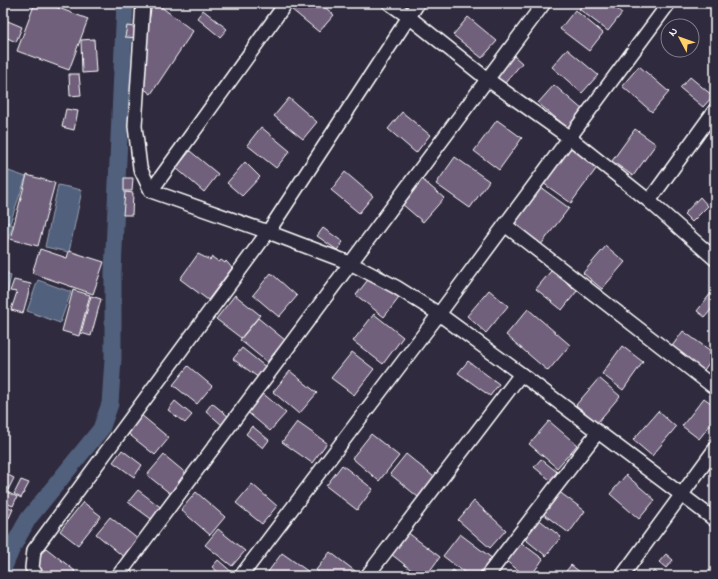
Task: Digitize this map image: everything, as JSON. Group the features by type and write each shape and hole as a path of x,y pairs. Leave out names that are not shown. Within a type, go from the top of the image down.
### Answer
{"street":[{"path":"143,3 135,126 140,168 151,191 268,232 350,263 396,287 439,314 715,520"},
{"path":"151,191 286,3"},
{"path":"389,3 487,79 570,138 649,202 715,259"},
{"path":"37,576 32,568 34,550 268,232 418,3"},
{"path":"118,576 544,3"},
{"path":"241,576 439,314 669,3"},
{"path":"649,202 715,110"},
{"path":"505,225 715,388"},
{"path":"368,576 521,374"},
{"path":"487,576 597,433"},
{"path":"622,576 715,449"}],"water":[{"path":"3,169 26,177 10,223 3,221"},
{"path":"58,185 82,190 69,252 45,247"},
{"path":"3,222 13,225 3,253"},
{"path":"3,269 11,276 4,307 3,306"},
{"path":"38,280 71,292 60,323 27,311"}],"building":[{"path":"35,3 45,3 88,19 69,70 17,51"},
{"path":"152,3 156,3 193,31 151,94 139,85"},
{"path":"296,3 320,3 334,15 319,32 291,9"},
{"path":"584,3 609,3 622,13 608,31 579,9"},
{"path":"616,3 626,3 622,8"},
{"path":"203,10 227,29 220,37 197,18"},
{"path":"575,10 603,33 589,51 560,29"},
{"path":"468,17 497,41 482,58 453,35"},
{"path":"3,19 22,27 16,42 3,36"},
{"path":"127,26 140,28 139,38 125,37"},
{"path":"94,39 96,72 82,73 81,40"},
{"path":"567,49 598,75 582,93 552,67"},
{"path":"513,55 522,63 505,83 495,76"},
{"path":"639,66 669,92 652,112 622,86"},
{"path":"69,74 79,74 81,95 70,96"},
{"path":"690,77 713,96 703,107 680,88"},
{"path":"554,85 584,111 569,129 538,103"},
{"path":"289,98 317,122 303,139 274,116"},
{"path":"66,109 78,111 74,130 62,127"},
{"path":"402,112 430,135 416,153 388,129"},
{"path":"497,120 522,138 499,170 474,151"},
{"path":"261,127 290,151 276,168 247,145"},
{"path":"635,129 656,144 633,176 612,161"},
{"path":"571,144 599,165 571,203 543,183"},
{"path":"190,151 218,174 204,192 176,168"},
{"path":"455,157 489,181 470,208 436,184"},
{"path":"245,162 260,177 242,196 227,183"},
{"path":"345,172 373,196 359,213 331,190"},
{"path":"416,174 444,198 423,222 395,198"},
{"path":"27,175 55,183 38,246 10,239"},
{"path":"124,178 133,178 132,191 124,191"},
{"path":"540,187 569,208 540,246 512,225"},
{"path":"125,192 133,193 132,215 123,215"},
{"path":"700,197 708,206 692,222 684,214"},
{"path":"323,228 343,242 337,250 317,236"},
{"path":"606,246 625,262 602,289 583,273"},
{"path":"40,249 67,258 69,251 104,262 93,294 32,273"},
{"path":"198,254 210,260 212,257 219,262 221,260 225,263 226,261 232,268 208,300 180,279"},
{"path":"378,267 406,289 384,317 356,295"},
{"path":"551,271 577,291 562,310 536,289"},
{"path":"271,273 297,296 279,317 253,295"},
{"path":"14,280 31,284 23,313 11,310 17,292 10,291"},
{"path":"715,288 715,305 705,317 697,311"},
{"path":"73,290 90,295 79,336 62,331"},
{"path":"489,290 508,306 486,333 467,316"},
{"path":"235,295 260,315 241,338 216,319"},
{"path":"91,296 101,299 91,336 81,333"},
{"path":"528,309 570,345 548,371 506,335"},
{"path":"374,314 403,337 383,364 353,341"},
{"path":"258,318 285,340 267,362 240,340"},
{"path":"683,331 715,354 702,373 670,349"},
{"path":"622,346 643,362 623,390 602,374"},
{"path":"242,348 267,368 259,378 233,359"},
{"path":"352,352 374,369 354,395 331,378"},
{"path":"468,361 499,384 490,396 458,373"},
{"path":"188,366 212,386 197,404 173,385"},
{"path":"290,371 317,393 299,414 273,392"},
{"path":"599,378 620,396 597,423 576,405"},
{"path":"260,391 286,413 270,431 245,410"},
{"path":"704,398 715,406 715,419 699,439 682,426"},
{"path":"175,401 192,415 185,423 168,410"},
{"path":"212,403 229,417 222,425 206,411"},
{"path":"658,411 676,427 652,456 633,440"},
{"path":"140,414 169,438 155,455 126,432"},
{"path":"549,421 577,445 557,468 529,444"},
{"path":"297,422 327,443 312,463 282,442"},
{"path":"252,426 269,440 263,448 246,434"},
{"path":"371,434 399,456 379,481 352,458"},
{"path":"122,450 142,465 134,477 113,462"},
{"path":"406,454 434,477 418,497 390,474"},
{"path":"164,455 188,475 172,495 147,475"},
{"path":"541,459 557,472 550,480 534,467"},
{"path":"342,465 373,489 357,510 326,486"},
{"path":"4,473 14,478 8,490 3,487"},
{"path":"626,475 655,500 639,519 610,494"},
{"path":"21,480 29,483 21,498 14,494"},
{"path":"252,484 277,506 262,524 236,503"},
{"path":"554,488 585,511 569,533 538,510"},
{"path":"3,490 17,497 13,506 3,502"},
{"path":"138,490 163,509 154,521 128,502"},
{"path":"196,492 225,517 210,535 181,510"},
{"path":"474,501 506,530 490,548 458,520"},
{"path":"83,502 101,516 78,545 60,531"},
{"path":"3,504 13,509 9,518 3,515"},
{"path":"531,513 561,537 546,556 516,532"},
{"path":"3,516 7,518 3,527"},
{"path":"110,517 139,540 125,558 96,534"},
{"path":"218,529 245,551 232,566 205,545"},
{"path":"407,532 440,557 426,576 419,576 391,554"},
{"path":"460,534 493,559 480,576 469,576 443,556"},
{"path":"512,536 543,559 531,576 526,576 498,555"},
{"path":"46,548 75,571 70,576 45,576 32,565"},
{"path":"330,552 359,574 357,576 323,576 316,570"},
{"path":"282,553 309,572 306,576 265,576"},
{"path":"666,554 673,560 666,568 659,562"},
{"path":"218,560 234,574 232,576 223,576 212,567"},
{"path":"571,565 585,576 562,576"},
{"path":"453,570 460,576 448,576"},
{"path":"654,571 661,576 650,576"}],"waterway":[{"path":"3,569 12,548 28,519 101,429 110,404 113,359 113,272 125,3"}]}
